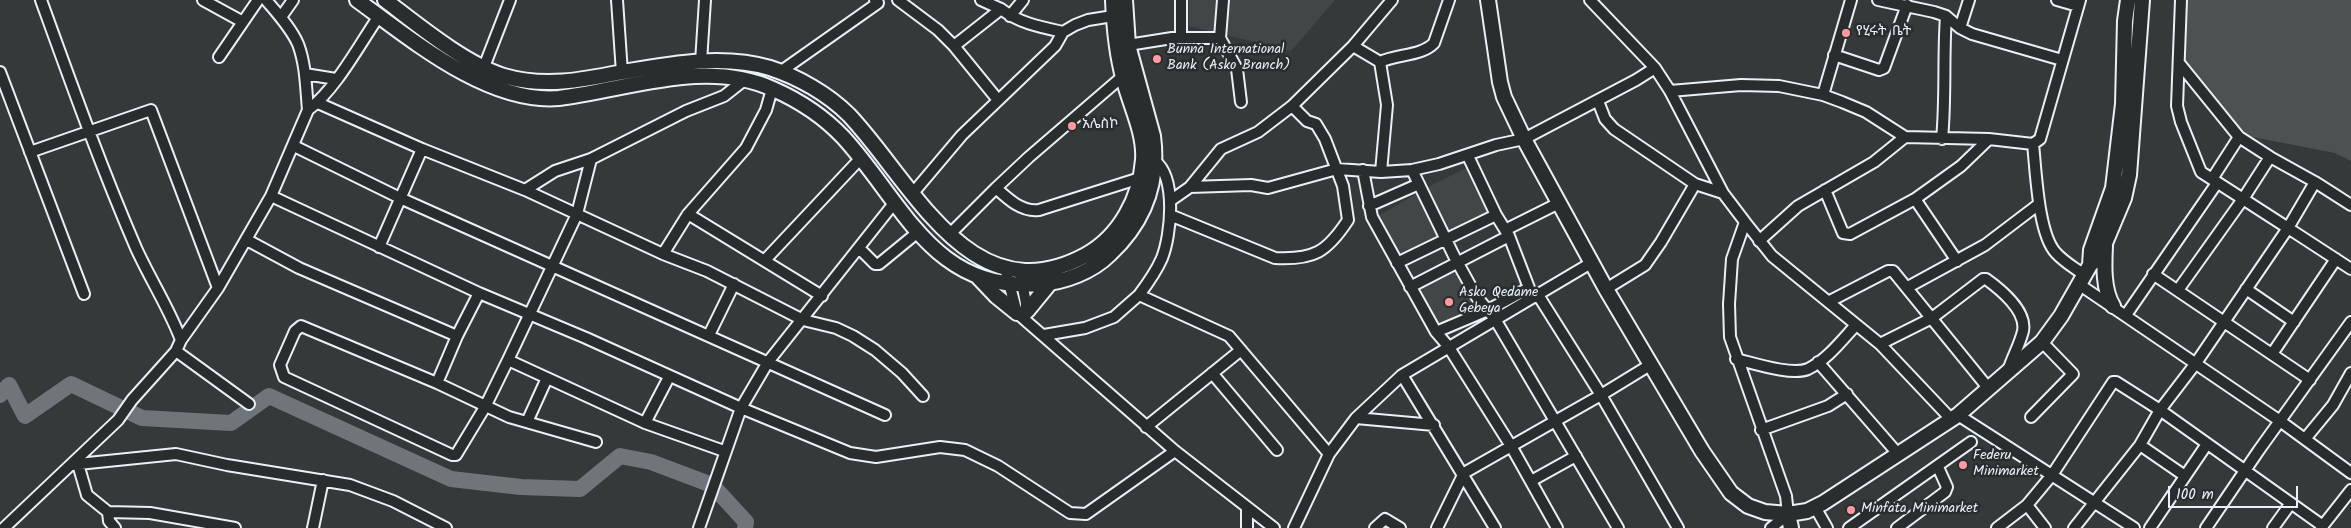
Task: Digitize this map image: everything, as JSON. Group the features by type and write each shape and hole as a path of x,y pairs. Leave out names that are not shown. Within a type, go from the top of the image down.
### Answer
{"main road":[{"path":"357,0 452,66 496,89 530,98 546,99 578,95 623,85 689,76 714,76 772,88 803,105 843,137 931,247 962,269 988,281 1017,280 1050,283 1073,276 1105,259 1123,241 1146,206 1152,188 1155,161 1153,136 1128,45 1125,0"},
{"path":"385,0 459,53 501,75 520,80 552,83 576,82 622,73 701,62 732,62 766,67 780,72 808,85 839,106 949,235 971,251 1005,268 1017,280"},
{"path":"1017,280 1055,269 1079,258 1103,243 1125,217 1133,201 1140,178 1143,148 1123,76 1113,16 1113,0"},
{"path":"1488,0 1500,82 1504,97 1524,139 1591,263 1650,365 1702,451 1731,493 1748,506 1790,521 1955,417 1989,389 2042,342 2100,255 2124,198 2129,175 2130,53 2128,0"},
{"path":"2085,275 2091,250 2113,188 2130,53 2142,0"},
{"path":"2105,246 2104,266 2109,299 2113,306"},
{"path":"978,277 996,296 1023,314 1050,283"}],"street":[{"path":"41,0 90,133 136,248 171,314 181,340"},
{"path":"203,0 243,22"},
{"path":"219,57 258,0"},
{"path":"4,528 74,464 118,420 132,400 176,351 181,340 218,288 271,196 308,110 305,74 298,44 281,17 266,0"},
{"path":"281,17 293,0"},
{"path":"484,67 510,0"},
{"path":"617,0 622,73"},
{"path":"701,62 705,0"},
{"path":"898,0 938,30 954,46 998,100"},
{"path":"981,0 1001,8 1010,16 1026,23 1062,32"},
{"path":"1010,16 1023,0"},
{"path":"1181,0 1181,38"},
{"path":"1222,0 1220,38 1237,70 1241,102"},
{"path":"1170,201 1190,187 1221,149 1258,132 1292,106 1352,46 1392,0"},
{"path":"1380,62 1391,57 1421,52 1430,48 1434,43 1449,0"},
{"path":"1590,0 1654,68 1670,91 1723,193 1772,256 1830,301 1880,344 1955,417 2096,502 2134,528"},
{"path":"1823,96 1851,0"},
{"path":"1878,0 1907,5 1946,16 1960,28 1972,34 2062,60"},
{"path":"1960,28 1969,0"},
{"path":"1670,91 1742,85 1778,86 1823,96 1866,112 1905,137 1989,139 2033,144 2040,139 2079,3 2058,0"},
{"path":"2181,0 2177,106 2180,122 2188,136 2197,166 2201,172 2214,181 2351,269"},
{"path":"780,72 878,1"},
{"path":"1834,55 1879,70 1884,68 1907,5"},
{"path":"954,46 1001,8"},
{"path":"308,110 318,103 379,16"},
{"path":"913,193 962,135 1055,46 1062,32 1088,20 1113,16"},
{"path":"1942,139 1946,93 1944,54 1946,16"},
{"path":"1128,45 1181,38 1220,38"},
{"path":"1352,46 1380,62"},
{"path":"1380,62 1386,105 1381,172"},
{"path":"2178,63 2239,137 2351,205"},
{"path":"1190,187 1251,185 1268,188 1337,169 1381,172 1412,170 1468,156 1496,145 1524,139 1654,68"},
{"path":"0,72 84,294"},
{"path":"305,74 336,79"},
{"path":"949,235 1029,157 1123,76"},
{"path":"525,190 555,172 591,159 686,111 724,96 743,81"},
{"path":"663,254 688,214 746,148 766,110 772,88"},
{"path":"1598,100 1606,119 1614,129 1694,184 1723,193"},
{"path":"318,103 422,149 525,190 663,254 707,270 802,320 836,328 853,336 875,350 902,373 924,396"},
{"path":"1170,215 1275,258 1288,259 1315,255 1334,241 1348,220 1346,199 1337,169 1316,124 1307,121 1292,106"},
{"path":"30,152 90,133 151,110 218,288"},
{"path":"1759,241 1798,206 1874,162 1905,137"},
{"path":"2126,315 2214,181 2239,137"},
{"path":"1825,190 1843,233 1846,234 1915,199 1961,166 1989,139"},
{"path":"2033,144 2039,204 2050,243 2056,253 2085,275 2113,306 2280,421 2351,473"},
{"path":"294,146 400,198 885,415"},
{"path":"380,247 422,149"},
{"path":"1436,332 1488,310 1529,288 1507,233 1496,215 1468,156"},
{"path":"2178,290 2243,199 2270,157"},
{"path":"591,159 577,214 485,407 459,452 452,455 284,377 280,365 295,331 301,326 436,383 485,407 596,442"},
{"path":"765,260 860,159"},
{"path":"1044,335 1085,328 1114,317 1139,295 1154,275 1162,256 1170,215 1166,174 1162,166 1155,161"},
{"path":"1364,170 1372,217 1436,332 1448,346 1511,446 1557,528"},
{"path":"1412,170 1458,264 1476,296 1495,319 1618,528"},
{"path":"996,188 1010,200 1028,211 1039,210 1140,178"},
{"path":"2074,528 2140,445 2160,410 2196,363 2288,228 2315,182"},
{"path":"1370,206 1419,184"},
{"path":"1606,289 1644,265 1661,242 1694,184"},
{"path":"271,196 479,293 586,338 741,408 862,456 876,457 940,447 965,450 992,463 1070,513 1086,514 1175,451"},
{"path":"1915,199 1957,261"},
{"path":"699,528 724,451 741,408 768,362 822,296 894,202"},
{"path":"1410,286 1458,264 1559,203"},
{"path":"1908,287 1992,240 2039,204"},
{"path":"688,214 822,296"},
{"path":"1397,263 1496,215"},
{"path":"1746,222 1732,259 1729,304 1730,337 1761,430 1786,496 1790,521 1771,528"},
{"path":"859,248 875,264 879,264 918,232"},
{"path":"247,240 300,268 457,336"},
{"path":"2272,354 2336,259"},
{"path":"1294,528 1329,454 1356,418 1402,375 1591,263"},
{"path":"1830,301 1888,272 1893,272 1908,287 1989,389"},
{"path":"2153,274 2310,380"},
{"path":"1880,344 1932,318 1983,279 1986,279 2016,307 2023,322 2023,331 2008,372"},
{"path":"1017,280 1023,314 1044,335 1146,427 1270,527"},
{"path":"709,335 734,284"},
{"path":"2246,290 2294,322"},
{"path":"436,383 479,293"},
{"path":"1139,295 1229,336 1329,454"},
{"path":"1538,295 1601,395 1678,528"},
{"path":"2206,528 2351,322"},
{"path":"1736,359 1769,368 1801,371 1818,362 1856,325"},
{"path":"2042,342 2082,382"},
{"path":"1146,427 1241,350"},
{"path":"176,351 249,404"},
{"path":"508,360 645,423 724,451"},
{"path":"1818,362 1899,454"},
{"path":"1437,528 1464,473 1650,365"},
{"path":"1212,373 1277,450"},
{"path":"2305,440 2337,399 2351,373"},
{"path":"2031,417 2073,374"},
{"path":"1402,375 1464,473 1495,528"},
{"path":"645,423 668,376"},
{"path":"528,422 546,378"},
{"path":"1997,528 2027,505 2052,475 2113,382 2120,383 2160,410 2322,527 2351,490"},
{"path":"1761,430 1828,406 1847,394"},
{"path":"1356,418 1434,425"},
{"path":"1849,528 1972,442"},
{"path":"2150,528 2207,444"},
{"path":"2140,445 2185,476"},
{"path":"74,464 176,454 227,465 323,480 374,492 446,528"},
{"path":"1531,481 1576,456"},
{"path":"74,464 87,495 108,522 158,514 235,528"},
{"path":"1897,528 1945,492 1947,487 1938,467"},
{"path":"313,528 323,480"},
{"path":"2273,528 2290,503"},
{"path":"2027,505 2045,528"},
{"path":"1247,507 1247,528"},
{"path":"1815,507 1827,528"},
{"path":"1375,528 1385,519 1400,528"}],"shaded area":[{"path":"1189,0 1335,0 1291,51 1189,26"},
{"path":"2187,0 2351,0 2351,161 2335,153 2242,135 2171,62"},
{"path":"1466,168 1488,212 1448,232 1424,189"},
{"path":"1418,193 1441,235 1399,256 1378,216"},
{"name":"Asko Qedame Gebeya","path":"1457,269 1482,313 1442,335 1416,291"}],"waterway":[{"path":"0,395 9,385 25,416 71,384 142,418 231,423 269,396 451,479 521,487 580,489 620,456 651,462 712,485 746,522 745,528"}],"place":[{"name":"የሂሩት ቤት","path":"1846,33"},
{"name":"Bunna International Bank (Asko Branch)","path":"1157,59"},
{"name":"አሌስኮ","path":"1072,126"},
{"name":"Asko Qedame Gebeya","path":"1449,302"},
{"name":"Federu Minimarket","path":"1963,465"},
{"name":"Minfata Minimarket","path":"1851,510"}]}
